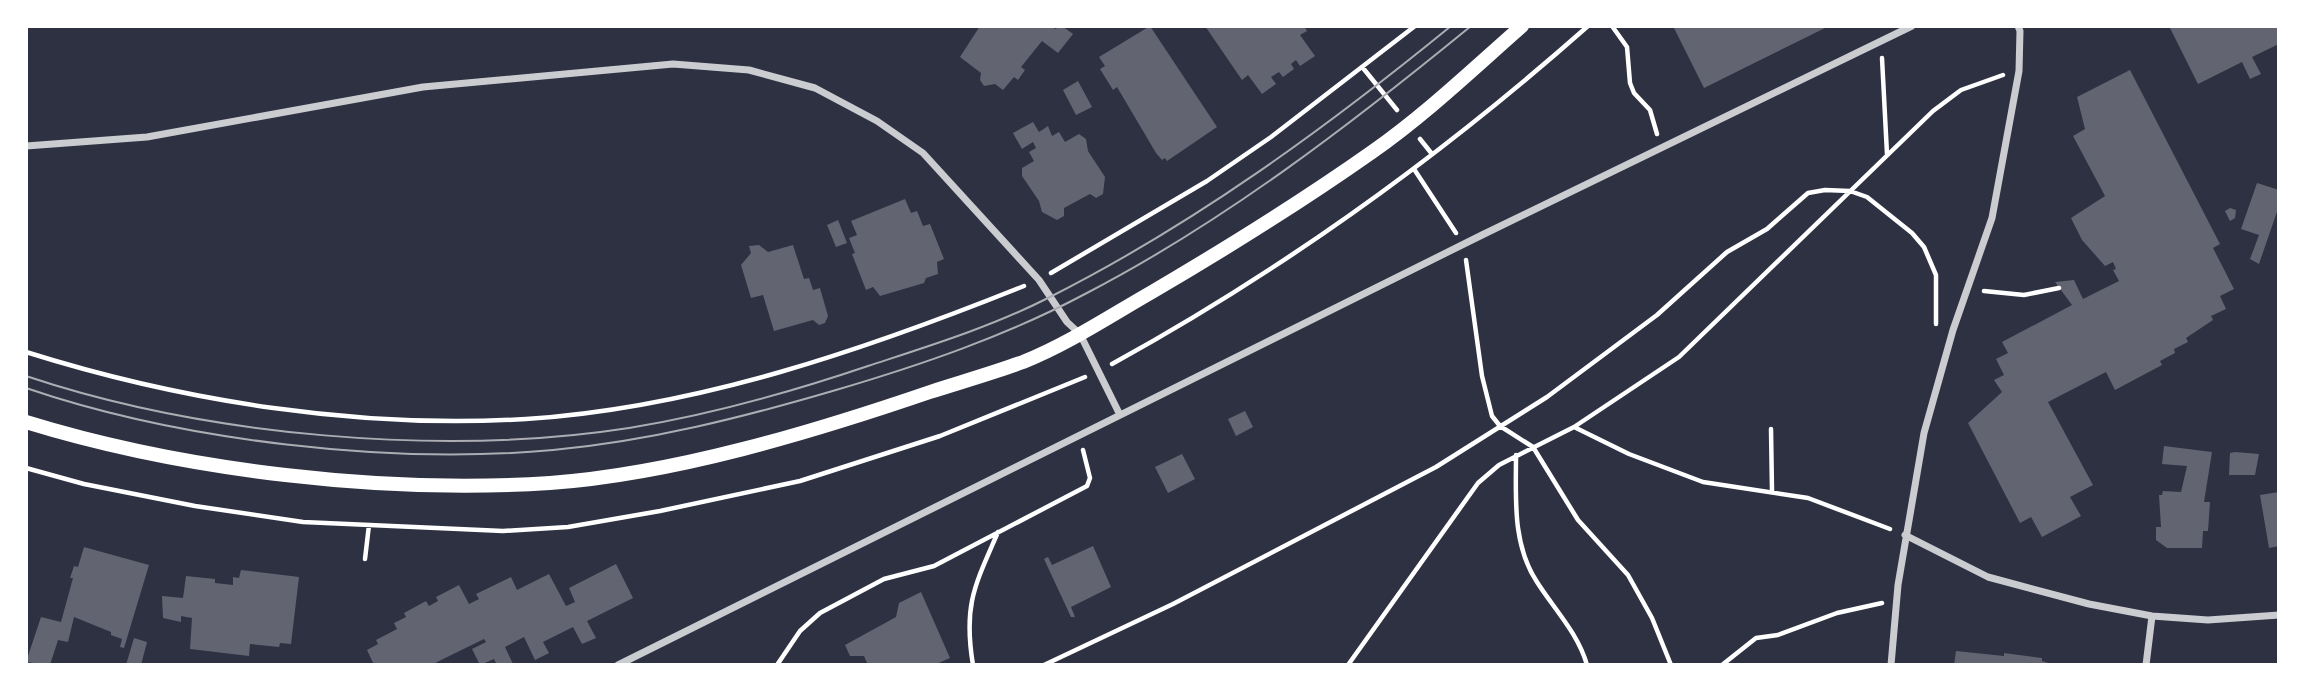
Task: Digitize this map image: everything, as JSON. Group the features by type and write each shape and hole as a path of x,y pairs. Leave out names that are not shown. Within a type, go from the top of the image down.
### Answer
{"main road":[{"path":"26,422 66,434 145,451 273,473 363,482 458,486 554,483 698,458 855,417 1025,361 1080,334 1218,254 1375,150 1522,26"}],"street":[{"path":"618,665 1464,244 1882,38 1912,26"},
{"path":"1891,665 1905,535 1924,433 1967,288 1992,218 2020,71 2018,26"},
{"path":"26,146 147,137 423,87 673,64 749,70 815,88 877,121 923,153 1039,280 1067,322 1080,334 1120,415"},
{"path":"1905,535 1987,578 2089,604 2152,616 2208,621 2279,615"},
{"path":"2146,665 2152,616"}],"path":[{"path":"26,352 151,385 312,411 440,420 527,419 690,394 887,337 1039,280 1217,174 1281,130 1415,26"},
{"path":"26,468 84,484 195,506 303,522 503,531 568,527 660,511 825,473 940,436 1099,371 1188,322 1260,277 1414,169 1588,26"},
{"path":"1612,26 1627,47 1633,93 1650,110 1659,148"},
{"path":"1882,38 1887,155"},
{"path":"1348,665 1478,483 1517,455 1574,427 1679,356 1933,111 1961,90 1989,78 2020,71"},
{"path":"1414,169 1464,244 1482,376 1492,416 1500,426 1532,447 1577,520 1628,575 1652,618 1671,665"},
{"path":"1044,665 1276,551 1436,467 1547,397 1657,316 1727,252 1767,229 1808,193 1825,190 1850,191 1878,202 1924,247 1936,275 1936,332 1943,366"},
{"path":"1967,288 2005,296 2059,288"},
{"path":"1574,427 1629,454 1703,482 1808,498 1905,535"},
{"path":"1771,429 1772,491"},
{"path":"778,665 800,631 820,612 884,579 934,566 1087,486 1088,467 1079,436"},
{"path":"1517,455 1517,526 1525,558 1534,579 1568,625 1587,665"},
{"path":"365,559 369,525"},
{"path":"973,665 967,624 970,608 976,584 999,530"},
{"path":"1722,665 1756,638 1802,628 1838,613 1896,602"}],"building":[{"path":"980,26 1051,26 1055,29 1062,26 1073,34 1058,53 1042,41 1021,67 1025,70 1018,80 1014,77 1003,90 995,84 984,86 980,80 981,73 960,57"},
{"path":"1150,26 1217,127 1167,161 1165,158 1162,160 1156,153 1117,87 1113,90 1100,69 1105,66 1099,57"},
{"path":"1205,26 1304,26 1307,31 1300,35 1315,56 1300,66 1296,60 1291,64 1294,69 1283,77 1279,72 1271,77 1276,84 1262,94 1248,75 1242,80"},
{"path":"1673,26 1829,26 1704,88"},
{"path":"2169,26 2279,26 2279,44 2252,57 2261,74 2250,79 2242,62 2198,84"},
{"path":"2130,70 2220,244 2213,248 2234,289 2220,296 2226,309 2211,316 2213,320 2186,338 2188,342 2174,349 2175,353 2160,361 2162,365 2115,390 2106,372 2048,402 2093,485 2070,497 2081,516 2042,537 2031,517 2020,523 1968,423 2002,392 1994,380 2004,375 1996,359 2008,353 2002,342 2072,305 2055,282 2074,280 2083,299 2119,281 2113,270 2116,269 2113,262 2105,266 2082,240 2071,218 2105,196 2073,136 2085,129 2077,97"},
{"path":"1078,81 1092,107 1076,115 1063,90"},
{"path":"1033,122 1039,132 1048,126 1052,136 1059,132 1065,142 1079,134 1086,139 1088,151 1105,177 1103,194 1096,198 1090,194 1064,208 1064,216 1057,220 1042,212 1039,201 1022,176 1022,168 1034,161 1029,152 1036,148 1033,142 1022,149 1013,133"},
{"path":"2257,183 2279,190 2279,206 2259,264 2250,259 2259,235 2241,229"},
{"path":"905,199 911,213 917,211 923,226 930,224 944,259 937,262 938,274 926,278 924,283 880,296 873,287 866,290 852,254 855,253 849,238 857,235 851,221"},
{"path":"2230,208 2236,210 2235,218 2230,221 2225,211"},
{"path":"838,220 847,243 836,247 827,225"},
{"path":"759,245 768,252 793,245 804,279 809,278 813,290 820,288 828,316 825,323 819,325 813,320 774,331 763,295 751,298 741,265 751,253 749,246"},
{"path":"1245,411 1253,427 1236,436 1228,419"},
{"path":"2164,446 2212,452 2204,502 2210,502 2208,531 2203,531 2202,548 2167,548 2156,540 2156,527 2161,527 2159,495 2162,495 2163,491 2181,492 2187,466 2162,464"},
{"path":"2230,453 2259,454 2255,475 2229,475"},
{"path":"1182,454 1195,479 1168,493 1155,467"},
{"path":"2279,492 2279,546 2269,548 2260,495"},
{"path":"1093,546 1111,587 1071,607 1075,617 1071,617 1044,559 1048,557 1052,565"},
{"path":"84,547 149,565 124,648 120,647 122,639 111,635 111,632 74,617 68,642 58,640 50,665 26,662 41,617 61,622 73,578 70,578 74,566 78,567"},
{"path":"616,564 633,598 587,621 596,638 582,644 573,627 543,642 549,653 535,660 524,637 505,647 513,664 510,665 497,665 494,659 480,665 472,649 486,642 484,639 431,665 374,665 367,650 378,644 376,640 397,629 394,623 406,617 404,613 426,601 429,606 438,601 436,597 459,585 469,604 479,599 476,594 511,577 517,590 549,574 566,606 575,602 569,588"},
{"path":"241,570 299,577 291,644 280,643 279,647 250,644 249,656 190,649 192,618 181,616 181,622 163,618 162,596 183,598 186,576 215,579 215,583 233,585 233,577 239,578"},
{"path":"921,592 950,658 934,665 868,665 864,656 850,656 845,645 896,617 899,603"},
{"path":"134,638 147,642 141,665 126,665"},
{"path":"1956,651 2042,658 2042,661 2055,665 1954,665"}],"tram line":[{"path":"26,376 96,397 169,414 324,435 403,440 481,441 557,437 629,428 720,410 810,385 982,327 1048,298 1102,270 1257,173 1356,101 1451,26"},
{"path":"26,388 151,422 218,435 355,451 424,454 490,454 589,446 661,434 767,410 931,360 994,336 1055,309 1137,266 1285,170 1379,100 1471,26"}]}
